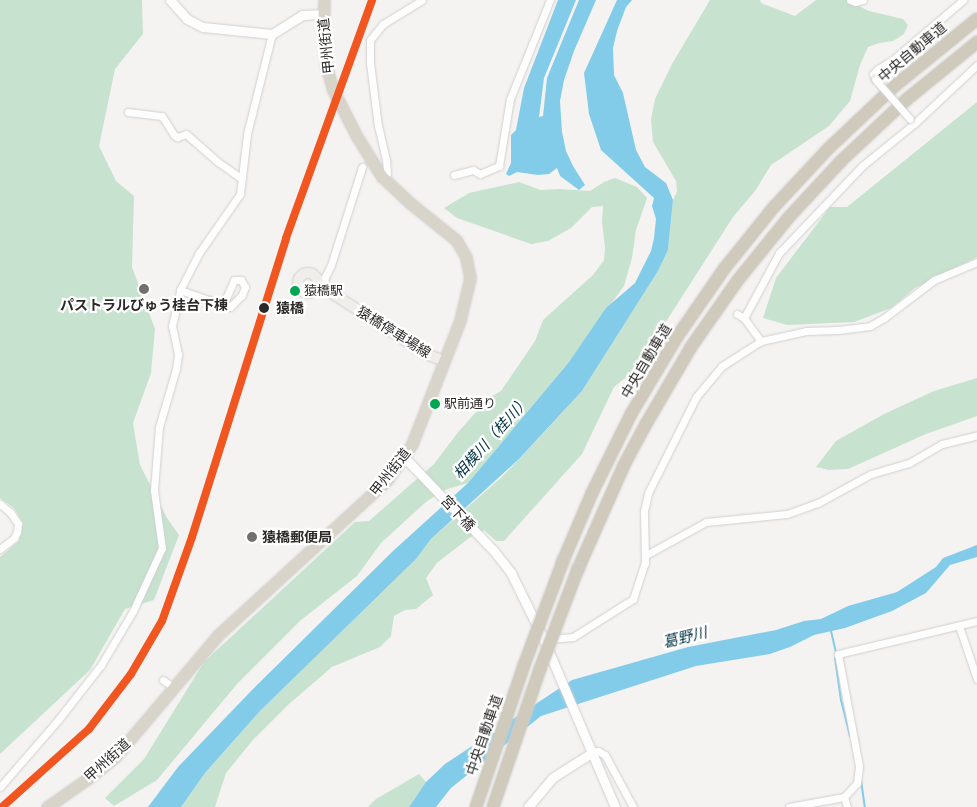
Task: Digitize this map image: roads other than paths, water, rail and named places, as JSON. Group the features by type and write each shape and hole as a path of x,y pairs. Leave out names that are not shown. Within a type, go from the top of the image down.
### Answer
{"highway":[{"name":"甲州街道","path":"47,807 115,757 218,635 372,496 404,458 425,415 445,361 468,293 470,278 466,256 456,240 410,204 382,177 370,161 333,90 326,65 324,0"},
{"name":"中央自動車道","path":"476,807 524,665 563,561 596,486 631,414 672,345 724,269 773,208 829,148 897,84 977,18"},
{"path":"493,807 537,677 578,569 617,480 646,424 691,347 738,280 789,217 871,132 977,42"}],"main road":[{"name":"猿橋停車場線","path":"321,288 428,355 445,361"}],"street":[{"path":"170,0 179,13 203,27 272,34 302,15 323,14"},
{"path":"382,177 386,174 386,160 378,126 370,63 370,40 383,24 422,0"},
{"path":"454,175 473,170 480,174 499,166 510,99 550,0"},
{"path":"850,0 855,2 863,0"},
{"path":"912,121 872,74 894,59 963,0"},
{"path":"0,787 58,720 101,665 133,611 162,548 154,490 160,427 176,369 178,354 172,326 180,290 199,253 240,194 246,134 272,34"},
{"path":"760,341 740,316 779,253 842,184 977,65"},
{"path":"128,112 162,116 174,135 177,137 186,134 218,162 241,178"},
{"path":"321,288 324,277 331,265 362,167"},
{"path":"543,638 573,637 630,603 646,555 644,523 648,493 690,407 714,373 731,359 760,341 806,330 838,330 870,326 884,318 934,280 977,262"},
{"path":"180,290 224,304"},
{"path":"646,555 706,522 787,514 818,503 871,474 909,463 942,444 977,435"},
{"name":"宮下橋","path":"404,458 423,475 494,551 519,587 593,752 615,807"},
{"path":"0,504 10,512 18,524 14,538 0,549"},
{"path":"790,807 844,797 857,783 859,766 838,654 977,621"},
{"path":"959,626 977,679"},
{"path":"163,680 174,688"},
{"path":"528,807 552,778 593,752 598,751 604,755 633,807"},
{"path":"844,797 847,807"}],"water":[{"path":"558,0 576,0 544,78 539,117 543,116 547,78 579,0 596,0 574,51 564,80 560,101 562,132 566,151 585,185 579,190 560,176 557,168 549,174 538,175 517,172 509,176 506,174 511,163 511,135 516,130 524,88"},
{"path":"617,0 632,0 626,7 617,31 613,48 614,75 623,93 636,150 645,167 666,183 673,200 668,250 658,271 582,391 519,459 431,539 416,559 260,711 205,773 181,807 148,807 178,767 253,689 393,551 468,483 569,362 606,308 635,283 651,251 654,238 656,219 652,206 654,198 601,150 589,114 584,73"},
{"path":"977,545 977,557 950,565 926,593 892,611 845,628 814,635 790,647 770,654 696,666 541,716 451,788 436,807 409,807 426,782 445,764 572,680 688,647 776,630 804,621 821,619 848,606 897,592 936,567 943,558"}],"waterway":[{"path":"831,631 836,653"},
{"path":"835,658 841,700 850,736"},
{"path":"861,780 865,807"}],"place":[{"name":"パストラルびゅう桂台下棟","path":"144,289"},
{"name":"猿橋駅","path":"295,291"},
{"name":"猿橋","path":"264,308"},
{"name":"駅前通り","path":"435,404"},
{"name":"猿橋郵便局","path":"252,537"}],"water label":[{"name":"相模川（桂川）","path":"492,438"},
{"name":"葛野川","path":"685,638"}]}
